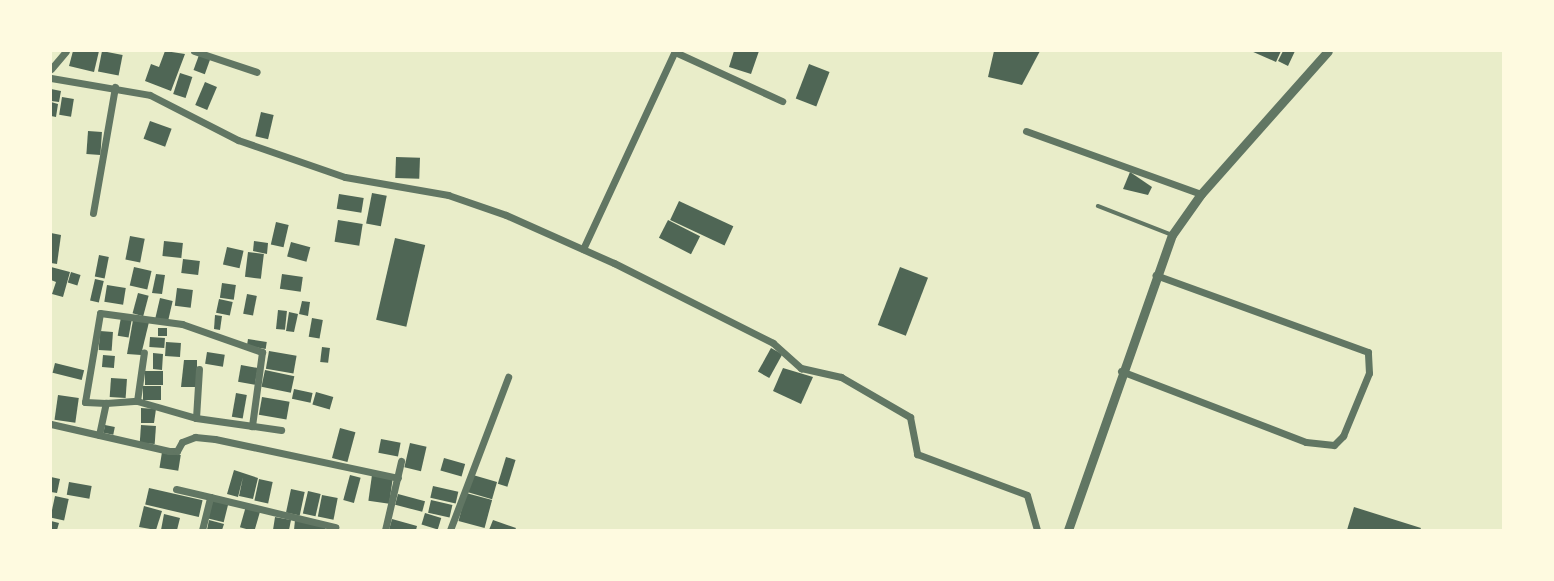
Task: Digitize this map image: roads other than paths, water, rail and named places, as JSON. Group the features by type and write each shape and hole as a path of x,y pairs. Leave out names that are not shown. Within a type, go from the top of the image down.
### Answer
{"street":[{"path":"51,69 66,51"},
{"path":"194,51 257,72"},
{"path":"1068,530 1121,371 1172,235 1201,194 1328,51"},
{"path":"583,248 675,52 782,101"},
{"path":"51,78 150,94 238,140 333,173 448,195 583,248 773,343 802,368 841,377 910,416 917,454 1021,491 1027,495 1037,530"},
{"path":"93,213 115,87"},
{"path":"1026,131 1201,194"},
{"path":"1121,371 1306,442 1334,445 1343,436 1369,373 1368,352 1155,275"},
{"path":"252,426 262,352 182,324 100,313 85,402 137,401 196,418 252,426 281,430"},
{"path":"137,401 144,352"},
{"path":"196,418 199,369"},
{"path":"450,530 508,377"},
{"path":"99,435 106,403"},
{"path":"51,424 177,451 183,442 195,437 215,439 398,478"},
{"path":"385,530 401,461"},
{"path":"176,489 335,527"},
{"path":"202,530 210,497"}],"lane":[{"path":"1098,206 1172,235"}]}
